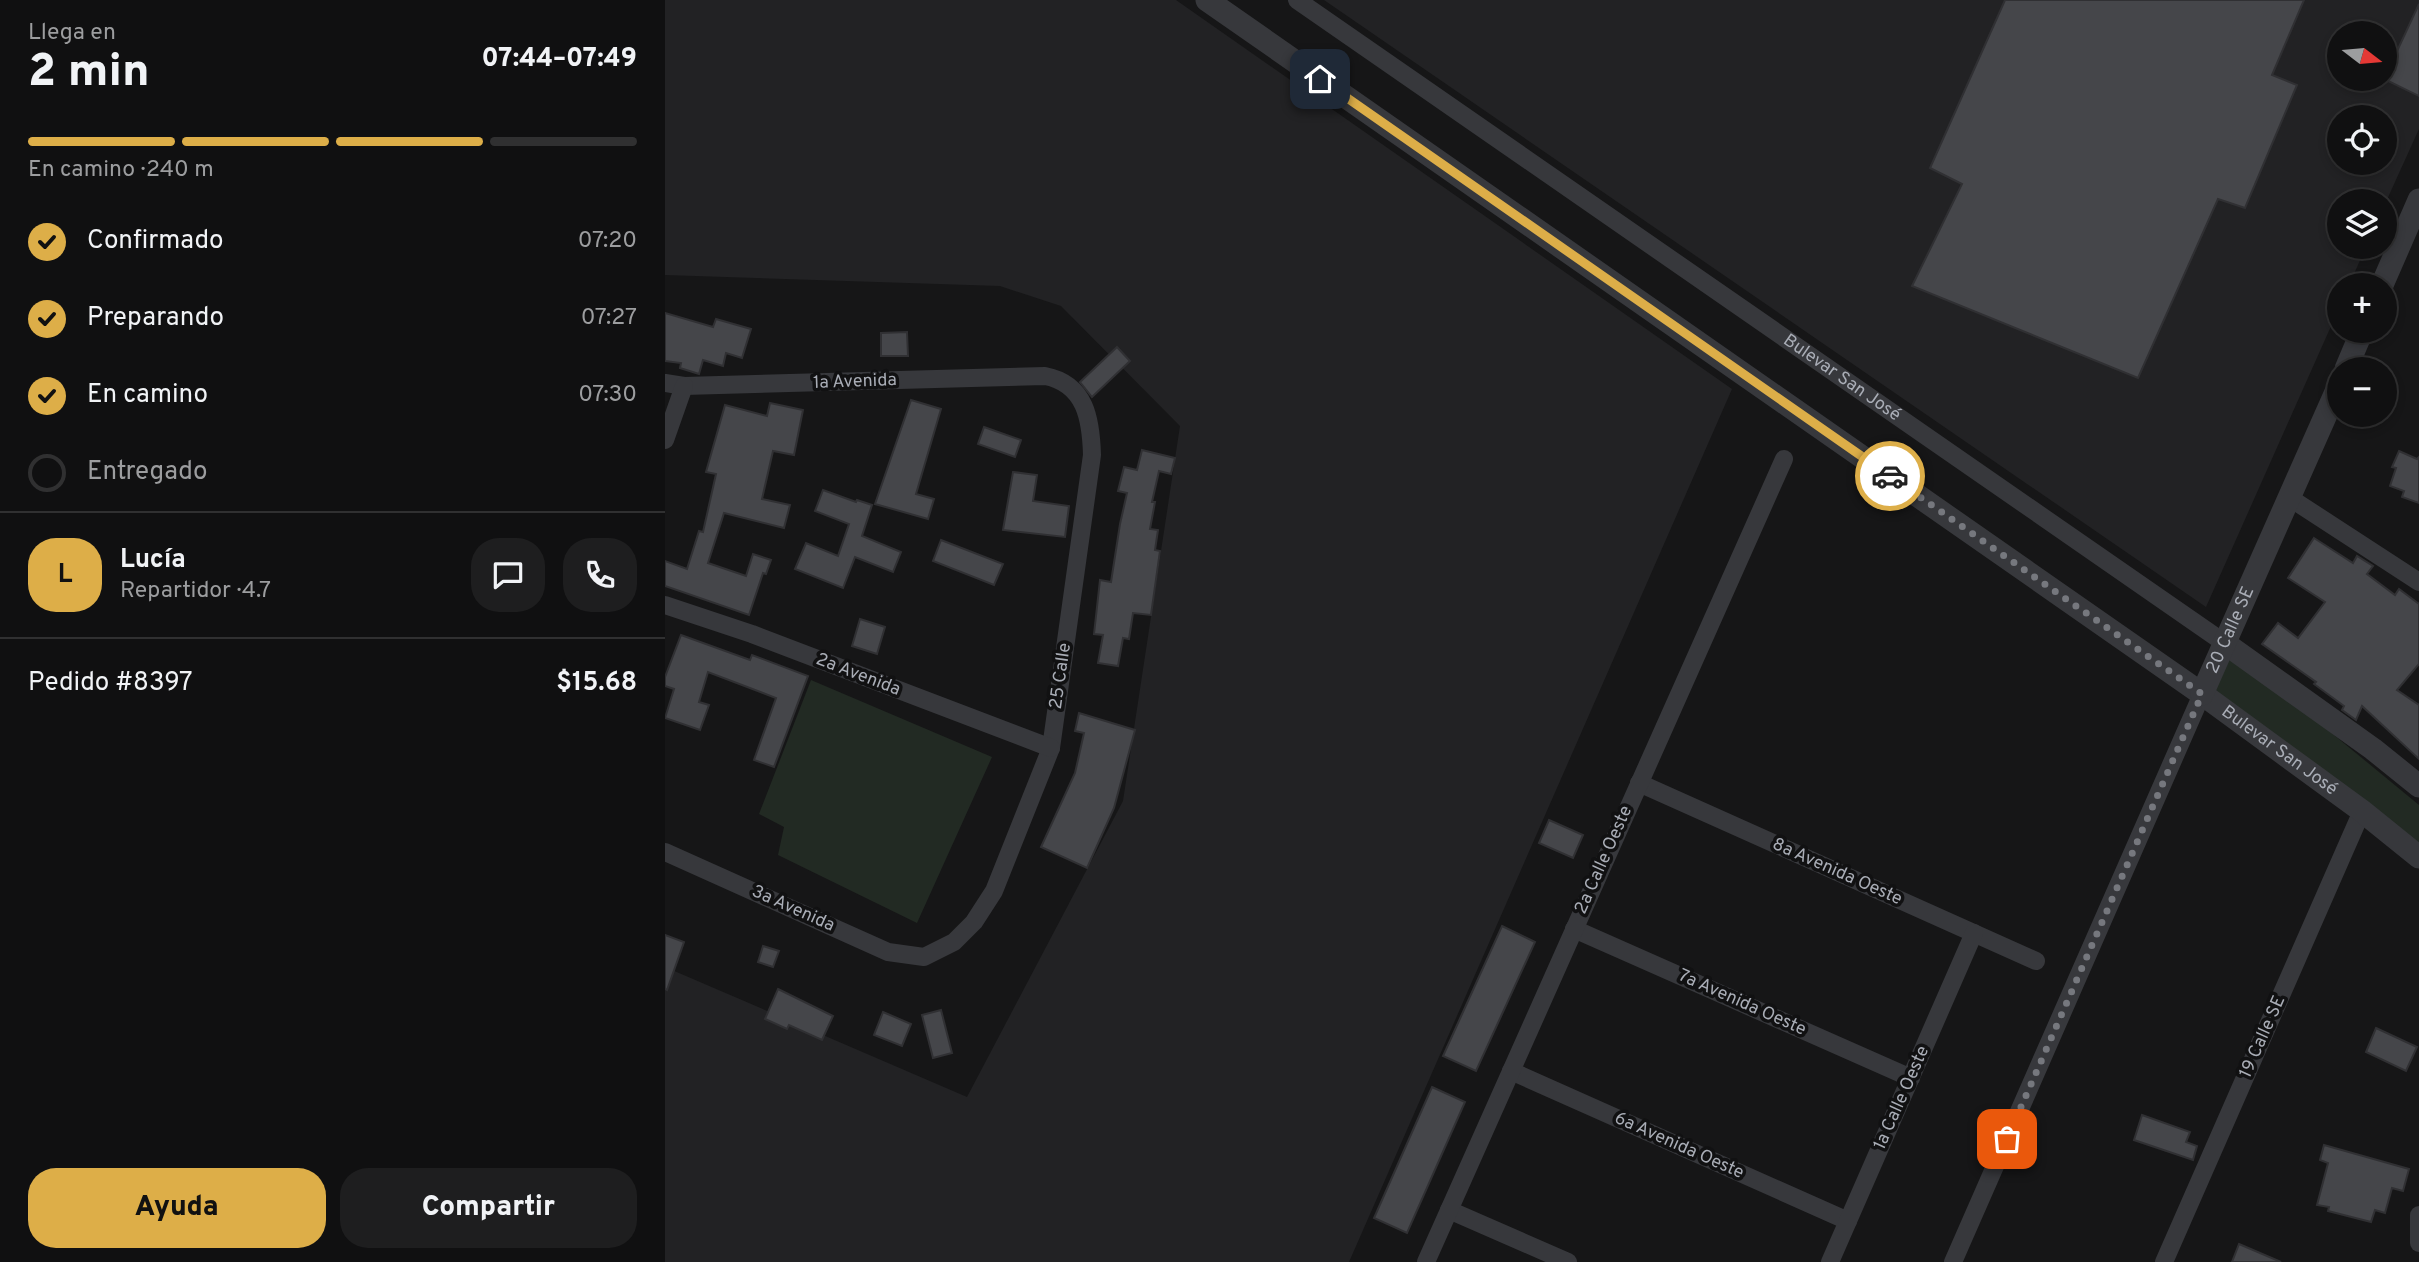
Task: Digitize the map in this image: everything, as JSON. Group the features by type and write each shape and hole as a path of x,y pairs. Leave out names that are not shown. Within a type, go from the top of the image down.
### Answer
{"street":[{"name":"Bulevar San José","path":"1207,0 2202,694 2362,811 2419,857"},
{"name":"Bulevar San José","path":"1297,0 2226,644 2373,749 2419,786"},
{"path":"2387,273 2419,200"},
{"name":"1a Avenida","path":"665,383 684,386 1045,376"},
{"name":"25 Calle","path":"924,957 954,942 974,922 994,891 1051,748 1092,456 1091,431 1075,390 1061,379 1045,376"},
{"path":"665,440 684,386"},
{"name":"20 Calle SE","path":"1953,1262 2327,413"},
{"name":"2a Calle Oeste","path":"1426,1262 1784,459"},
{"path":"2290,498 2419,582"},
{"name":"2a Avenida","path":"665,605 752,634 1051,748"},
{"name":"8a Avenida Oeste","path":"1639,783 2036,961"},
{"name":"19 Calle SE","path":"2164,1262 2362,811"},
{"name":"3a Avenida","path":"665,852 888,953 924,957"},
{"name":"7a Avenida Oeste","path":"1574,929 1911,1077"},
{"name":"1a Calle Oeste","path":"1829,1262 1974,933"},
{"name":"6a Avenida Oeste","path":"1511,1071 1848,1221"},
{"path":"1449,1210 1568,1262"},
{"path":"2419,1215 2419,1243"}],"shaded area":[{"path":"665,0 1176,0 1732,389 1349,1262 665,1262 665,967 967,1097 1123,801 1180,426 1061,306 1000,286 665,275"},
{"path":"1324,0 2419,0 2419,129 2392,189 2327,189 2327,259 2361,259 2354,273 2327,273 2327,335 2206,607"},
{"path":"2226,646 2419,805 2419,867 2205,693"},
{"path":"811,680 992,757 917,923 778,855 784,827 759,814"}],"building":[{"path":"2005,0 2304,0 2272,75 2297,85 2245,208 2218,199 2138,378 1912,286 1962,184 1930,168"},
{"path":"2419,4 2419,96 2397,85 2397,51"},
{"path":"665,313 713,327 716,319 751,329 742,358 726,353 723,366 703,360 699,374 680,368 681,363 665,361"},
{"path":"907,332 908,356 881,356 881,333"},
{"path":"1117,347 1130,361 1092,397 1080,382"},
{"path":"911,400 941,409 916,494 934,499 928,519 875,504"},
{"path":"770,403 803,410 794,455 773,451 762,499 790,505 784,528 724,513 708,563 746,576 753,554 771,560 766,574 763,573 749,615 665,586 665,561 687,569 699,531 703,532 716,474 706,472 725,405 767,416"},
{"path":"984,427 1021,440 1015,457 978,444"},
{"path":"1142,450 1175,458 1171,474 1159,471 1152,502 1155,502 1150,529 1158,530 1155,550 1160,551 1151,615 1133,613 1129,639 1123,638 1118,666 1098,663 1103,635 1094,634 1100,580 1111,582 1127,493 1118,491 1124,467 1137,470"},
{"path":"2399,451 2417,459 2419,457 2419,503 2402,497 2404,491 2390,486 2396,468 2392,467"},
{"path":"1013,472 1037,475 1033,501 1069,506 1065,537 1003,530"},
{"path":"823,490 872,505 862,536 901,552 893,572 855,557 843,588 795,569 806,543 838,556 849,524 815,511"},
{"path":"2314,538 2353,563 2357,556 2373,566 2367,574 2395,595 2399,589 2419,604 2419,664 2397,690 2419,705 2419,759 2362,706 2356,720 2342,710 2344,706 2314,684 2316,682 2262,644 2278,623 2298,638 2325,602 2288,578"},
{"path":"941,540 1003,564 994,585 933,561"},
{"path":"860,619 885,627 877,654 852,646"},
{"path":"681,635 750,660 752,655 808,676 774,767 754,760 776,698 708,672 699,702 709,705 700,730 665,718 674,689 665,686 665,677"},
{"path":"1079,713 1135,730 1114,808 1087,868 1041,847 1075,773 1084,733 1075,731"},
{"path":"1549,820 1583,835 1573,858 1539,843"},
{"path":"1502,926 1535,942 1476,1071 1443,1056"},
{"path":"665,935 684,942 667,990 665,989"},
{"path":"763,946 779,951 773,967 758,962"},
{"path":"778,989 833,1016 822,1040 789,1025 787,1029 765,1019"},
{"path":"941,1010 952,1053 933,1058 922,1015"},
{"path":"883,1012 911,1024 902,1046 874,1035"},
{"path":"2376,1028 2417,1047 2406,1071 2366,1052"},
{"path":"1432,1087 1465,1102 1407,1233 1374,1218"},
{"path":"2142,1115 2190,1132 2186,1142 2197,1146 2193,1160 2134,1140"},
{"path":"2324,1145 2409,1169 2403,1191 2392,1188 2385,1213 2375,1210 2371,1222 2328,1211 2329,1207 2317,1205 2328,1163 2320,1160"},
{"path":"2239,1244 2281,1262 2232,1262"}],"way so far":[{"path":"1890,476 2202,694 2007,1139"}],"route":[{"path":"1320,79 1890,476"}]}
